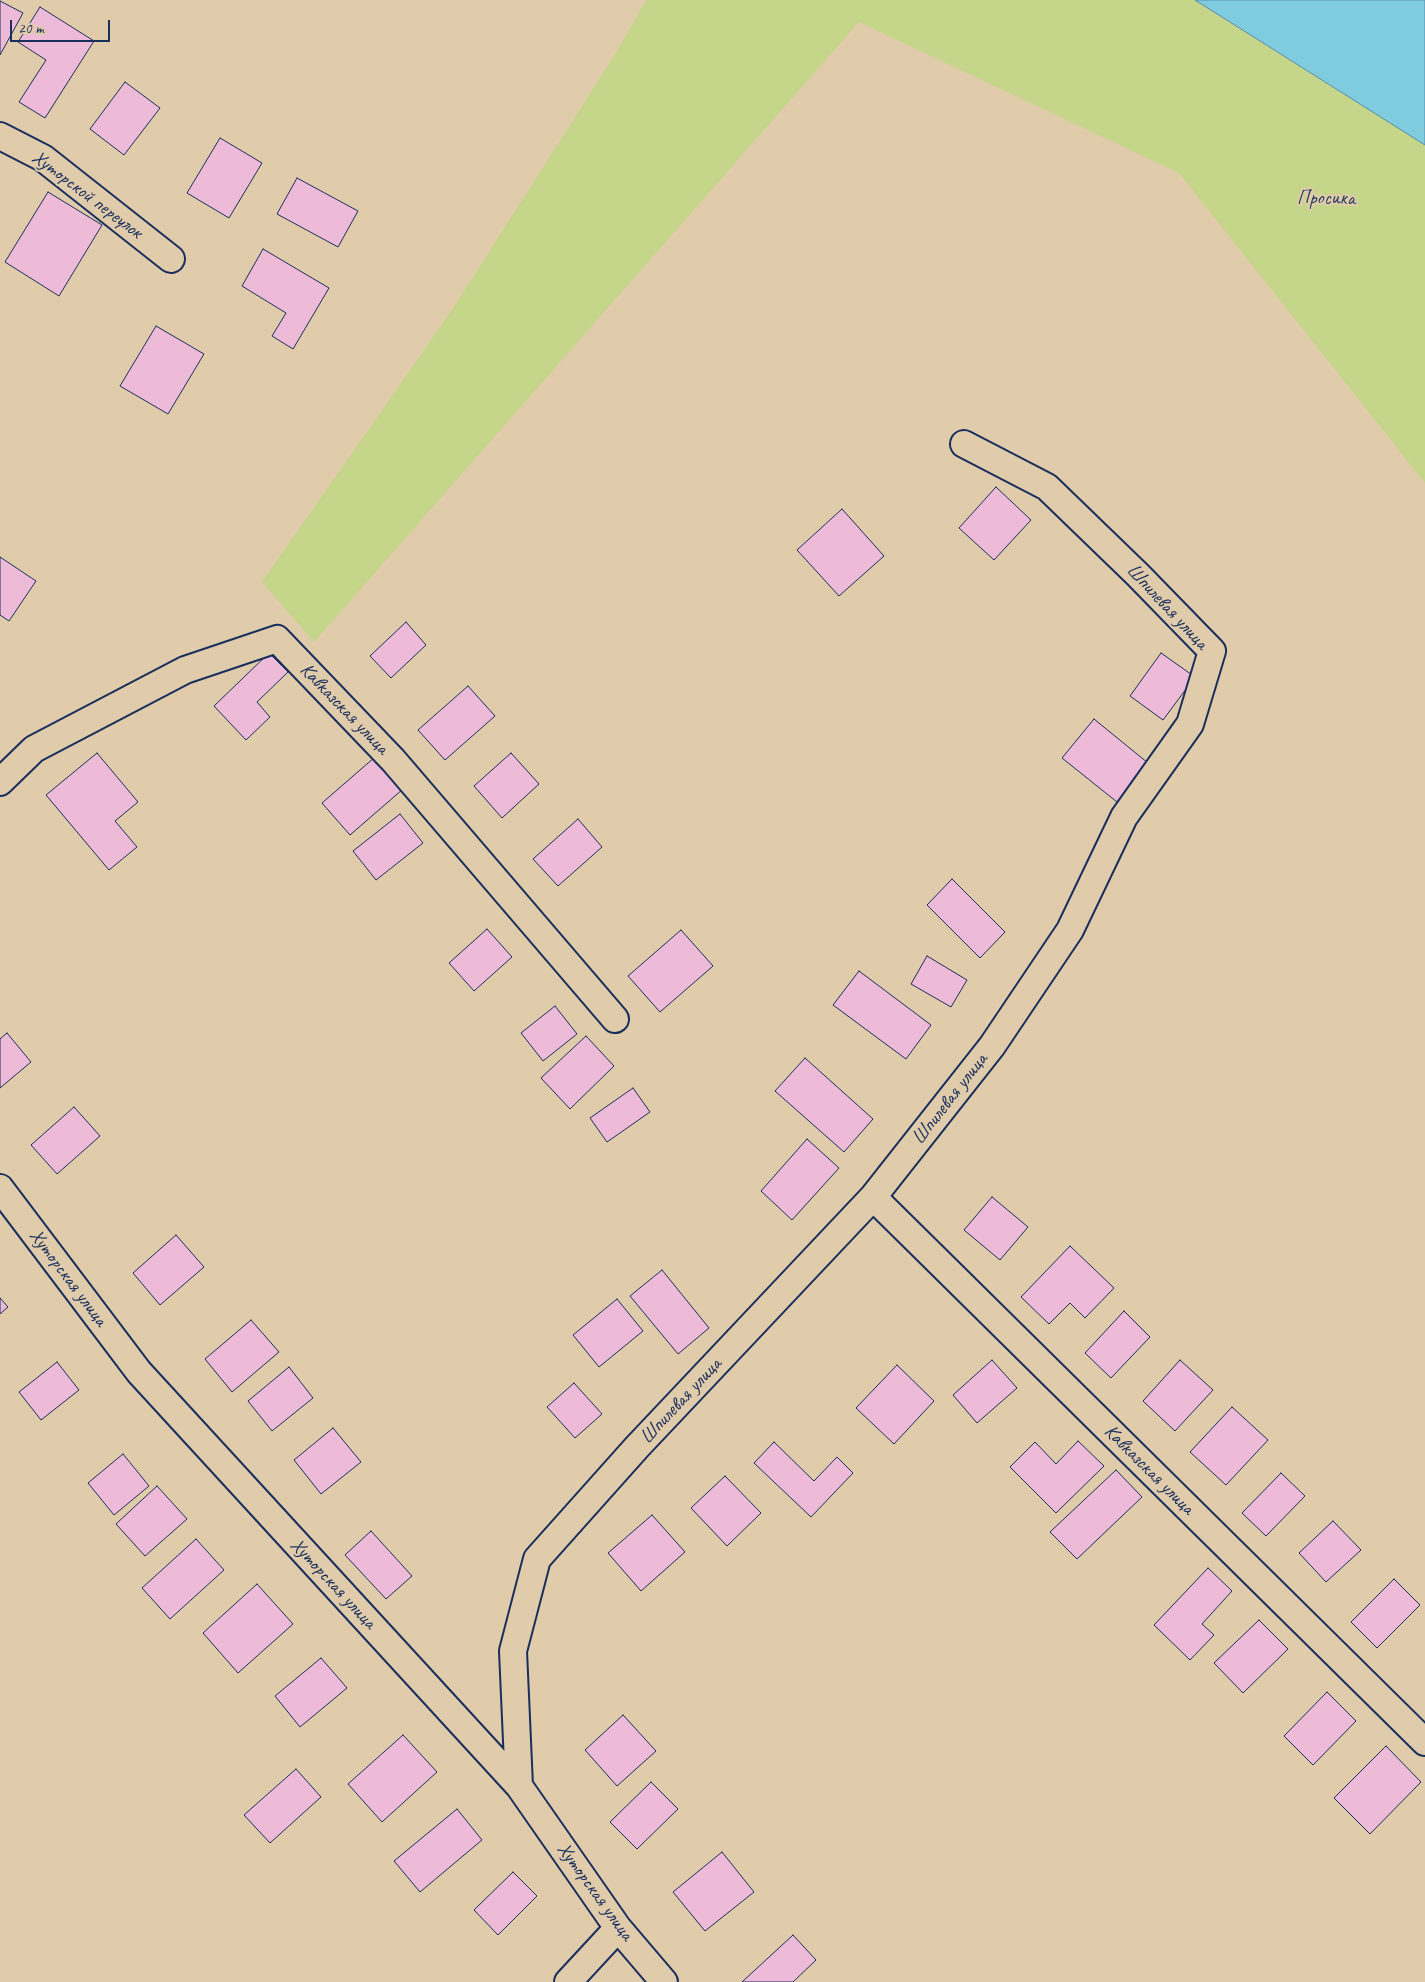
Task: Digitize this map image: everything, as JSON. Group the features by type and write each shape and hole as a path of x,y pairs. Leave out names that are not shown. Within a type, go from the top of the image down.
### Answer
{"street":[{"name":"Хуторской переулок","path":"0,136 43,158 171,259"},
{"name":"Шпилевая улица","path":"519,1786 513,1651 537,1559 638,1447 873,1198 992,1046 1070,930 1124,817 1190,724 1212,651 1138,575 1047,487 964,444"},
{"name":"Кавказская улица","path":"0,782 34,749 185,670 277,639 393,760 615,1018"},
{"name":"Хуторская улица","path":"0,1188 139,1372 519,1786 618,1928 664,1982"},
{"name":"Кавказская улица","path":"873,1198 1425,1742"},
{"path":"568,1982 618,1928"}],"green space":[{"name":"Просика","path":"646,0 1195,0 1425,145 1425,483 1179,173 859,22 314,642 262,582 452,310 616,53"}],"water":[{"path":"1195,0 1425,0 1425,145"}],"building":[{"path":"0,1 23,13 0,55"},
{"path":"40,7 94,41 45,118 19,102 46,60 18,42"},
{"path":"125,82 160,108 124,155 90,129"},
{"path":"220,138 262,163 229,218 187,193"},
{"path":"297,178 358,211 338,247 277,214"},
{"path":"48,192 102,225 59,296 5,262"},
{"path":"263,249 329,288 293,349 272,336 286,313 242,286"},
{"path":"156,326 204,354 168,414 120,386"},
{"path":"996,487 1031,520 994,560 959,528"},
{"path":"842,509 884,556 839,596 797,550"},
{"path":"0,557 36,581 9,621 0,615"},
{"path":"406,622 426,645 391,678 370,656"},
{"path":"269,653 288,672 257,702 270,717 246,740 214,706"},
{"path":"1161,653 1195,677 1163,720 1130,696"},
{"path":"468,686 495,716 445,760 418,730"},
{"path":"1094,719 1148,763 1117,802 1062,758"},
{"path":"97,753 138,802 115,821 137,847 109,870 46,795"},
{"path":"511,753 539,784 502,818 474,786"},
{"path":"375,757 403,789 350,835 322,803"},
{"path":"400,814 423,843 376,880 353,851"},
{"path":"578,819 602,847 558,886 533,859"},
{"path":"952,879 1005,932 980,958 927,905"},
{"path":"487,929 512,957 474,991 449,963"},
{"path":"681,930 713,966 660,1012 628,976"},
{"path":"927,956 967,980 951,1007 911,984"},
{"path":"859,971 931,1025 906,1059 833,1005"},
{"path":"555,1006 577,1034 543,1061 521,1033"},
{"path":"7,1033 31,1062 0,1088 0,1039"},
{"path":"586,1036 614,1066 570,1109 541,1078"},
{"path":"805,1058 873,1119 844,1152 775,1091"},
{"path":"633,1088 650,1112 607,1142 590,1118"},
{"path":"74,1107 100,1136 57,1174 31,1145"},
{"path":"807,1139 839,1168 792,1220 761,1191"},
{"path":"992,1197 1028,1227 1000,1260 964,1230"},
{"path":"176,1235 204,1267 160,1305 133,1273"},
{"path":"1070,1246 1114,1288 1085,1318 1070,1303 1049,1324 1021,1297"},
{"path":"662,1270 709,1328 678,1354 630,1296"},
{"path":"0,1298 8,1307 0,1314"},
{"path":"617,1299 643,1331 599,1367 573,1335"},
{"path":"1124,1311 1150,1337 1111,1378 1085,1353"},
{"path":"251,1320 279,1352 232,1392 205,1359"},
{"path":"992,1360 1017,1388 977,1423 953,1395"},
{"path":"1180,1360 1213,1390 1175,1431 1143,1401"},
{"path":"57,1362 79,1390 41,1420 19,1392"},
{"path":"897,1365 934,1401 894,1444 856,1408"},
{"path":"289,1367 313,1398 272,1431 248,1401"},
{"path":"574,1383 602,1414 575,1438 547,1407"},
{"path":"1232,1407 1268,1440 1226,1485 1190,1452"},
{"path":"333,1428 361,1462 321,1494 294,1460"},
{"path":"1078,1441 1104,1466 1056,1513 1010,1467 1035,1442 1056,1464"},
{"path":"774,1442 814,1481 837,1457 853,1473 811,1517 754,1463"},
{"path":"123,1454 149,1486 114,1515 88,1483"},
{"path":"1116,1470 1142,1497 1077,1559 1050,1532"},
{"path":"1281,1473 1305,1496 1266,1536 1242,1513"},
{"path":"725,1476 761,1513 727,1546 691,1508"},
{"path":"157,1486 187,1519 145,1556 116,1524"},
{"path":"652,1515 685,1552 641,1591 608,1553"},
{"path":"1333,1521 1361,1550 1326,1582 1299,1553"},
{"path":"371,1531 412,1576 386,1599 345,1555"},
{"path":"196,1539 224,1570 170,1619 142,1588"},
{"path":"1208,1568 1232,1591 1202,1624 1214,1635 1190,1660 1154,1625"},
{"path":"1394,1579 1420,1605 1377,1648 1351,1622"},
{"path":"257,1584 293,1624 238,1673 203,1633"},
{"path":"1259,1620 1288,1649 1243,1693 1214,1663"},
{"path":"321,1658 347,1688 300,1727 275,1696"},
{"path":"1327,1692 1356,1721 1313,1765 1284,1736"},
{"path":"623,1715 656,1751 617,1786 585,1750"},
{"path":"403,1735 437,1772 382,1822 348,1784"},
{"path":"1386,1746 1421,1782 1370,1834 1334,1798"},
{"path":"296,1769 321,1797 270,1843 244,1815"},
{"path":"651,1782 678,1809 637,1849 610,1822"},
{"path":"457,1809 482,1840 420,1892 394,1861"},
{"path":"722,1852 754,1892 705,1931 673,1892"},
{"path":"513,1872 537,1896 498,1935 474,1910"},
{"path":"793,1935 816,1960 793,1982 742,1982"}]}
